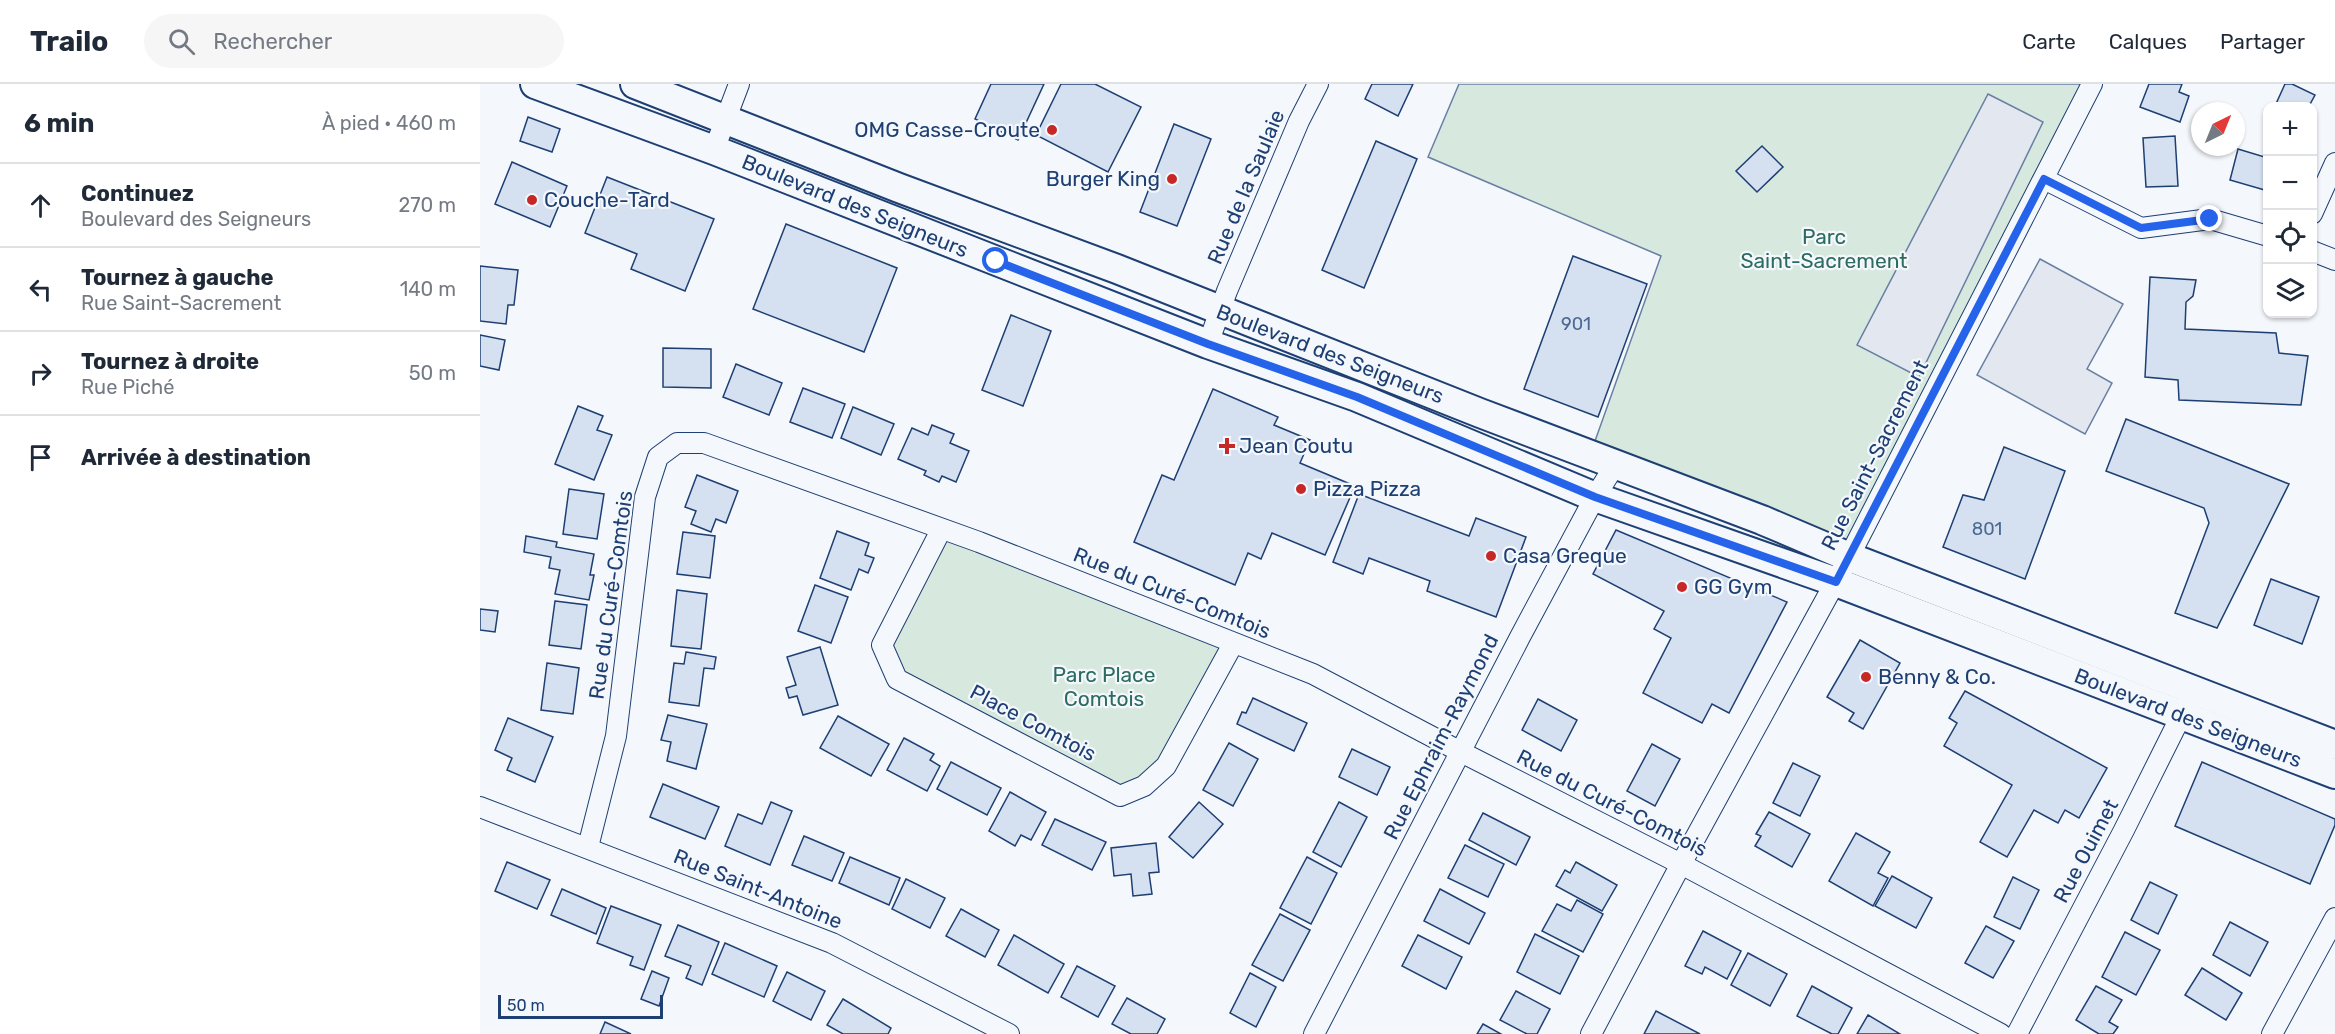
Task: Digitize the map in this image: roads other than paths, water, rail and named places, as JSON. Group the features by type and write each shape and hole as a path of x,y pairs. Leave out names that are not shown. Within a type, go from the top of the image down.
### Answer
{"main road":[{"name":"Boulevard des Seigneurs","path":"535,84 714,150 1208,344 1357,397 1595,497 1836,582 2335,774"},
{"name":"Boulevard des Seigneurs","path":"635,84 1762,520 1849,557 2335,745"},
{"path":"1981,638 1992,611"},
{"path":"2041,661 2052,635"}],"street":[{"path":"714,150 740,84"},
{"name":"Rue de la Saulaie","path":"1208,344 1299,121 1318,84"},
{"name":"Rue Saint-Sacrement","path":"1591,1034 1681,864 1836,582 2092,84"},
{"path":"2315,210 2335,163"},
{"path":"2044,179 2141,228 2210,219 2263,235"},
{"path":"2317,253 2335,260"},
{"name":"Rue du Curé-Comtois","path":"588,847 616,736 645,497 658,458 677,443 704,443 940,530 979,542 1313,674 1681,864 2001,1034"},
{"name":"Rue Ephraim-Raymond","path":"1314,1034 1595,497 1615,465"},
{"name":"Place Comtois","path":"940,530 882,645 897,679 1120,796 1144,786 1166,766 1233,644"},
{"name":"Rue Ouimet","path":"2017,1034 2124,830 2194,689"},
{"name":"Rue Saint-Antoine","path":"480,807 832,943 1009,1034"},
{"path":"2272,1034 2335,918"}],"place":[{"name":"OMG Casse-Croute","path":"1052,130"},
{"name":"Burger King","path":"1172,179"},
{"name":"Couche-Tard","path":"532,200"},
{"name":"Jean Coutu","path":"1227,446"},
{"name":"Pizza Pizza","path":"1301,489"},
{"name":"Casa Greque","path":"1491,556"},
{"name":"GG Gym","path":"1682,587"},
{"name":"Benny & Co.","path":"1866,677"}],"park label":[{"name":"Parc Saint-Sacrement","path":"1824,249"},
{"name":"Parc Place Comtois","path":"1104,687"}]}
